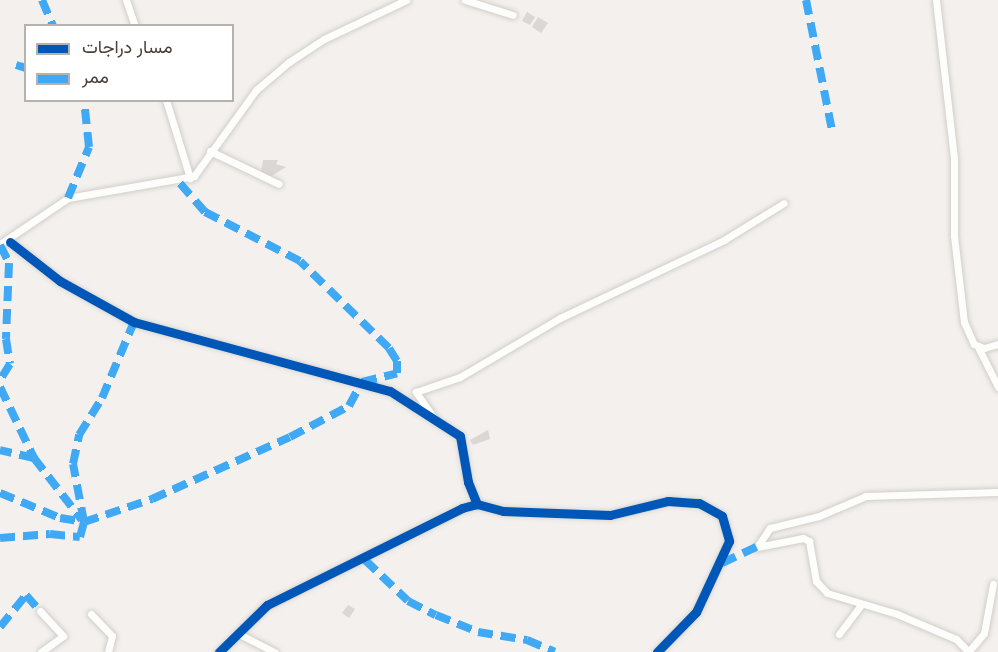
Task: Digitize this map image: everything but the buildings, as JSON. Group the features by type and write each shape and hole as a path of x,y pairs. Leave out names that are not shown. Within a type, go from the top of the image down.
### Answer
{"street":[{"path":"126,0 134,24"},
{"path":"0,244 10,242 68,198 126,185 190,178 256,90 289,62 324,39 406,0"},
{"path":"465,0 513,15"},
{"path":"936,0 954,159 957,277 968,337 978,346 998,387"},
{"path":"167,102 190,178"},
{"path":"210,151 279,184"},
{"path":"435,418 416,392 460,377 560,318 724,240 784,202"},
{"path":"10,242 60,281 134,322 373,384 435,418 463,440 468,482 477,504"},
{"path":"978,346 998,344"},
{"path":"993,584 994,598 984,633 969,652 956,639 907,618 860,606 820,588 809,541 788,537 757,547 771,528 819,516 866,496 998,492"},
{"path":"219,652 241,635 267,605 477,504 503,511 610,514 685,501 722,516 729,531 722,563 696,612 657,652"},
{"path":"839,634 860,606"},
{"path":"40,611 63,636 41,652"},
{"path":"91,614 112,636 108,652"},
{"path":"241,635 275,652"}],"marked path":[{"path":"42,0 52,24"},
{"path":"806,0 832,130"},
{"path":"16,65 24,67"},
{"path":"68,198 89,147 84,102"},
{"path":"0,538 50,534 80,537 84,522 152,499 290,437 349,406 362,382 397,373 397,361 389,348 300,261 205,212 178,181"},
{"path":"0,245 9,263 6,339 10,364 0,380"},
{"path":"84,522 73,464 79,435 102,398 134,322"},
{"path":"0,387 34,458 0,450"},
{"path":"34,458 82,520"},
{"path":"0,493 60,518 84,522"},
{"path":"722,563 757,547"},
{"path":"365,560 408,601 436,615 478,632 527,640 555,652"},
{"path":"0,627 26,595 40,611"}],"cycle path":[{"path":"10,242 60,281 134,322 390,391 460,436 468,482 477,504"},
{"path":"219,652 267,605 462,508 477,504 503,511 610,515 668,501 699,503 722,516 729,541 696,612 657,652"}]}
